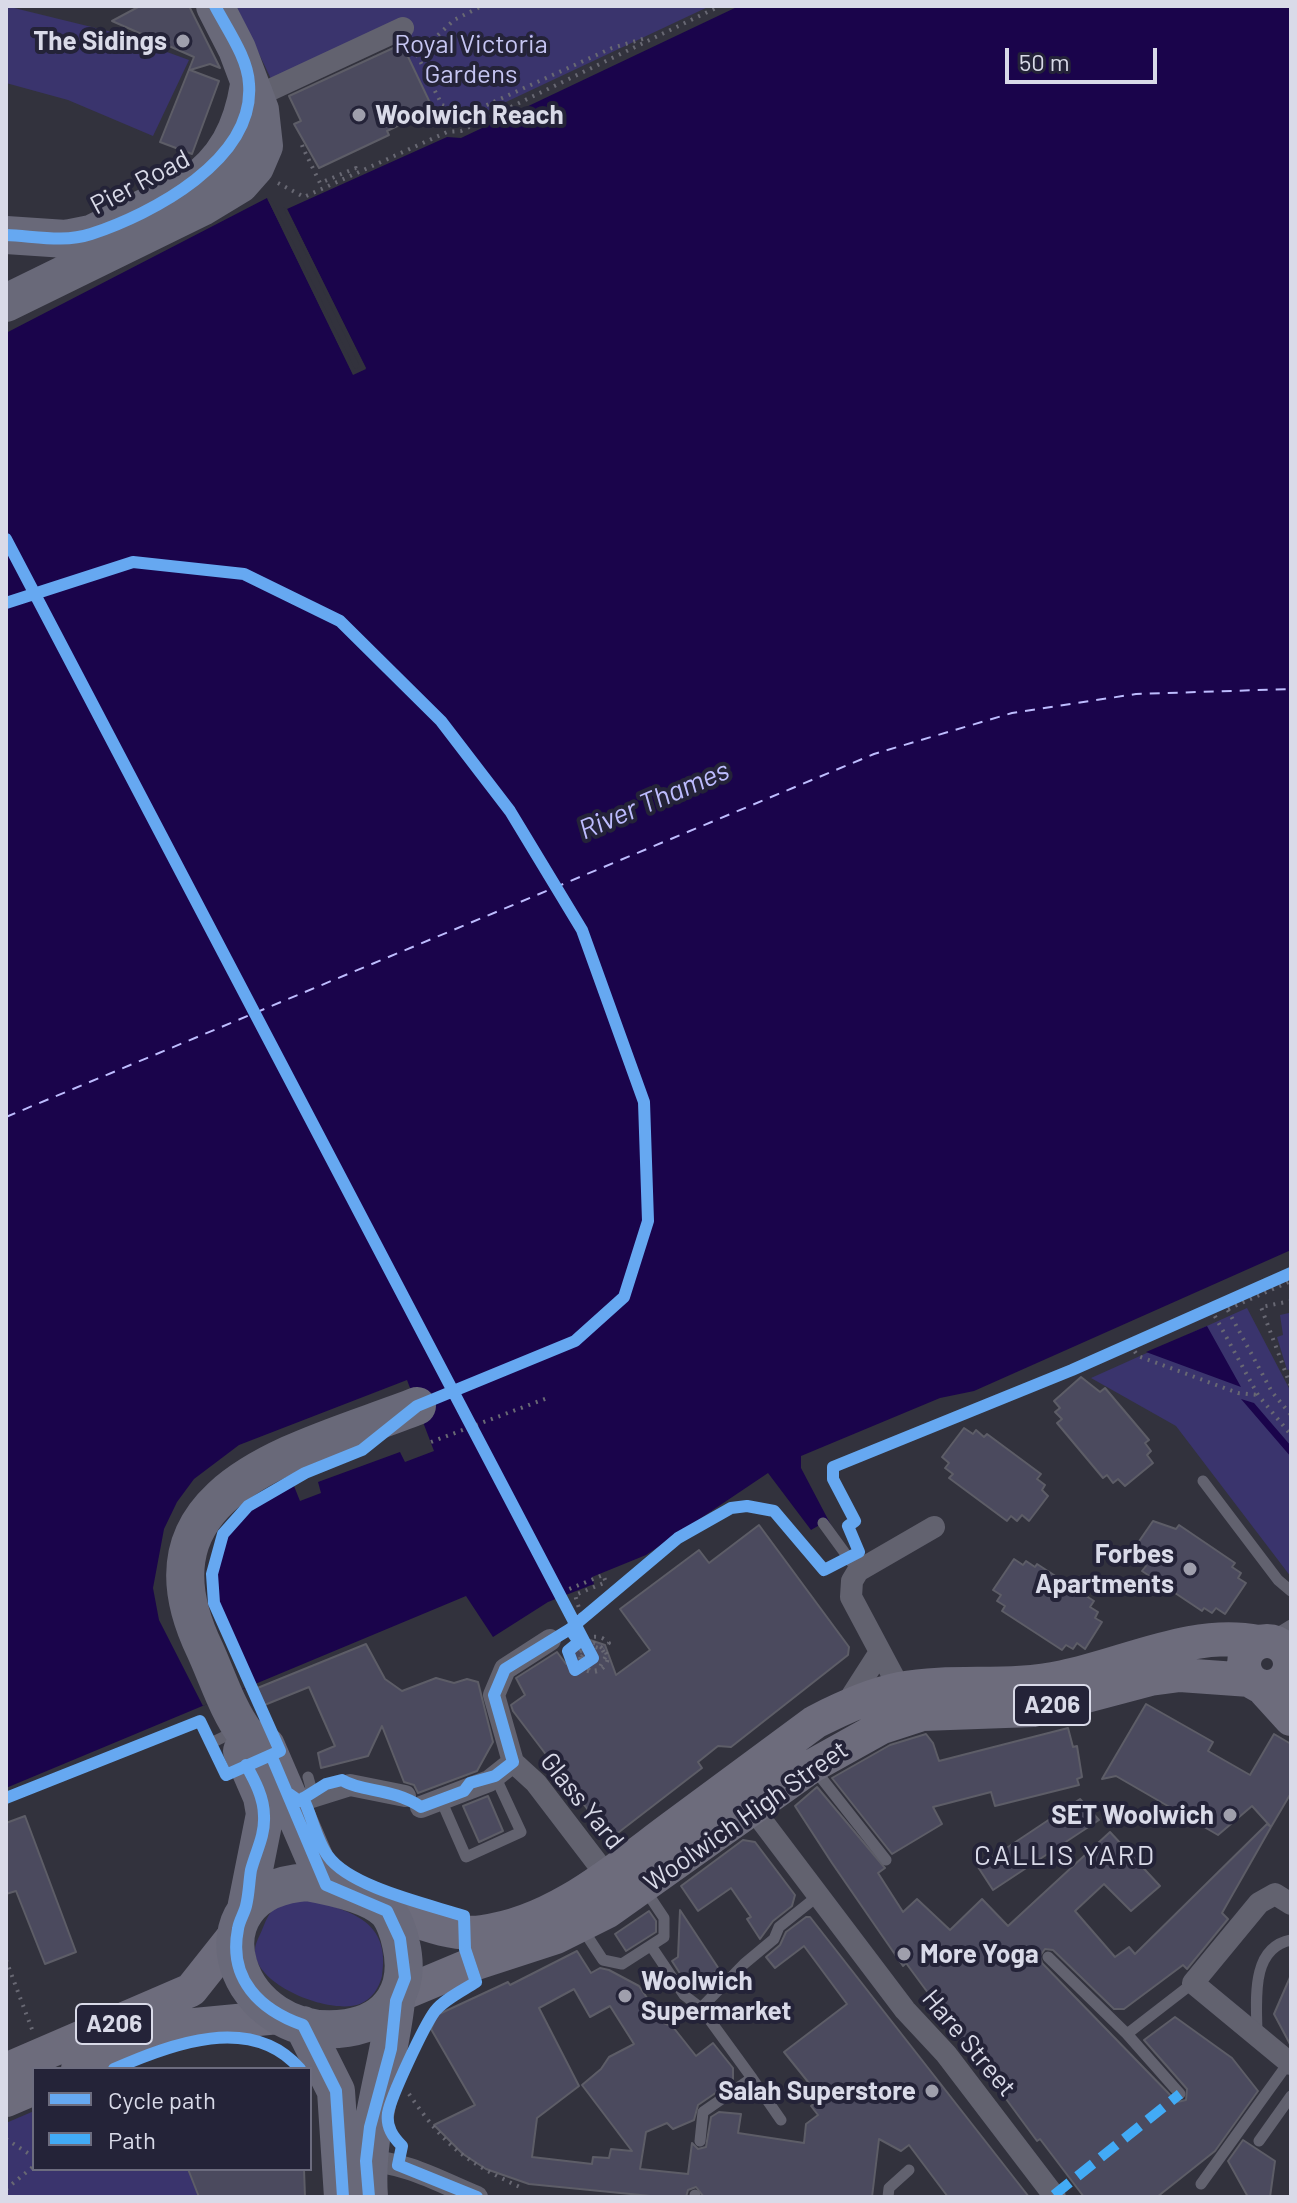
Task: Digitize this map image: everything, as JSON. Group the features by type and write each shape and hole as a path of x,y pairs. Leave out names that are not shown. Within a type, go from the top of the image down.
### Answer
{"highway":[{"name":"Pier Road","path":"6,303 228,193 248,176 264,146 263,122 237,49 215,6"},
{"name":"Pier Road","path":"6,235 66,239 91,234 189,186 204,176 235,139 252,91"},
{"path":"6,278 36,268 90,262"},
{"path":"290,1812 262,1797 241,1756 186,1597 185,1560 199,1521 229,1488 269,1464 417,1406"},
{"path":"232,1726 266,1746 290,1812 326,1885"},
{"path":"290,1812 252,1867 242,1920 239,1972 246,1986 291,2021 336,2091 343,2197"},
{"path":"242,1920 275,1888 307,1882 326,1885 387,1911 403,1952 405,1978 397,1998 391,2049 370,2127 368,2179"},
{"path":"291,2021 331,2029 360,2026 378,2019 397,1998"}],"main road":[{"name":"Woolwich High Street","path":"387,1911 451,1931 483,1932 545,1912 607,1876 815,1722 846,1705 900,1689 1003,1686 1062,1678 1220,1637 1282,1650"},
{"path":"1282,1650 1244,1659 1255,1683 1291,1719"},
{"name":"Woolwich High Street","path":"397,1998 581,1925 643,1888 812,1766 882,1727 922,1714 1033,1710 1150,1679 1180,1675 1255,1683"},
{"name":"A206","path":"82,2067 178,2014 191,1990 203,1978 242,1920"},
{"name":"A206","path":"6,2070 178,2014 291,2021"},
{"path":"6,2100 32,2089"}],"street":[{"path":"252,91 403,28"},
{"path":"900,1689 851,1597 852,1581 858,1571 934,1527"},
{"name":"Glass Yard","path":"560,1634 505,1669 494,1695 504,1769 536,1783 607,1876"},
{"path":"846,1705 880,1652"},
{"path":"290,1812 350,1785 422,1801 504,1769"},
{"name":"Hare Street","path":"753,1809 905,2010 946,2054 1055,2197"},
{"path":"1290,2063 1193,1983 1259,1903 1275,1894 1291,1904"},
{"path":"368,2179 398,2165 445,2191 477,2197"}],"lane":[{"path":"1203,1481 1278,1580 1291,1591"},
{"path":"823,1523 858,1571"},
{"path":"812,1766 886,1860"},
{"path":"422,1801 466,1857 521,1832 504,1769"},
{"path":"581,1925 603,1960 622,1964 664,1937 664,1918 643,1888"},
{"path":"701,2008 744,1964 774,1939 779,1927 819,1895"},
{"path":"1257,2037 1258,1977 1266,1955 1291,1940"},
{"path":"651,1946 684,1995 701,2008 781,2120"},
{"path":"1048,1957 1127,2034 1180,2094"},
{"path":"1127,2034 1193,1983"},
{"path":"1201,2184 1290,2063"},
{"path":"700,2141 703,2112 752,2078"},
{"path":"1259,2141 1291,2096"},
{"path":"888,2197 889,2188 909,2170"}],"path":[{"path":"417,55 454,20 482,6"},
{"path":"304,197 447,132 461,131 720,6"},
{"path":"403,28 442,105 467,114 612,48 657,35"},
{"path":"303,148 320,183 356,168 359,172"},
{"path":"1226,1306 1291,1273"},
{"path":"1291,1281 1205,1312 1227,1339 1258,1395 1291,1435"},
{"path":"1291,1301 1261,1307 1291,1387"},
{"path":"1226,1306 1272,1392 1291,1415"},
{"path":"1227,1339 1240,1333"},
{"path":"1116,1351 1143,1339"},
{"path":"1130,1345 1138,1356 1238,1393 1258,1395"},
{"path":"1284,1374 1291,1372"},
{"path":"431,1442 550,1397"},
{"path":"1275,1416 1285,1408"},
{"path":"848,1507 855,1521 848,1526 858,1546"},
{"path":"806,1550 818,1566"},
{"path":"562,1592 603,1575 606,1582 575,1595 582,1618"},
{"path":"605,1599 616,1589"},
{"path":"560,1634 593,1609"},
{"path":"560,1634 579,1642"},
{"path":"593,1658 575,1670 568,1651 592,1636 603,1637 609,1643 603,1648"},
{"path":"582,1667 579,1660 582,1647 594,1643 603,1648 608,1656 603,1669 592,1673 584,1669 581,1663 581,1653 584,1649 593,1644 606,1656 598,1670 590,1671 581,1658 587,1648"},
{"path":"6,1960 37,2041"},
{"path":"401,2083 434,2131 458,2154 524,2189"},
{"path":"6,2139 32,2156"},
{"path":"6,2189 32,2168"}],"green space":[{"path":"6,6 112,32 189,60 153,136 68,100 6,83"},
{"name":"Royal Victoria Gardens","path":"236,6 710,6 455,126 441,124 394,27 273,83"},
{"path":"1247,1308 1291,1392 1291,1577 1176,1426 1091,1378"},
{"path":"1289,1313 1291,1369 1287,1370 1277,1337 1283,1335 1280,1315"},
{"path":"309,1899 353,1915 374,1931 383,1957 382,1976 374,1993 364,2002 348,2006 315,2002 282,1987 259,1965 255,1947 270,1913 281,1905"},
{"path":"32,2112 32,2171 189,2171 199,2197 6,2197 6,2123"}],"water":[{"name":"River Thames","path":"739,6 1291,6 1291,1250 974,1391 940,1398 801,1456 801,1468 832,1527 823,1523 811,1530 768,1473 646,1555 592,1577 594,1584 548,1602 493,1637 466,1596 6,1788 6,333 267,198 353,374 366,368 287,209 447,137 461,138"},
{"path":"1207,1326 1241,1387 1146,1352"},
{"path":"1241,1399 1254,1403 1291,1446 1291,1457"}],"pier":[{"path":"267,198 273,202 355,369 360,367 283,207 287,209 366,369 353,375"},
{"path":"407,1380 434,1451 405,1462 400,1452 318,1482 321,1493 300,1501 294,1486 249,1508 225,1536 216,1560 214,1586 223,1618 254,1684 203,1706 159,1620 153,1588 164,1529 177,1502 194,1479 239,1445"}],"building":[{"path":"140,6 189,6 220,68 210,64 190,70 219,81 192,154 160,142 194,57 112,21"},
{"name":"Woolwich Reach","path":"402,44 433,109 387,131 389,135 319,168 294,124 301,121 289,96"},
{"path":"1081,1377 1100,1392 1105,1388 1149,1440 1145,1443 1151,1451 1147,1455 1153,1463 1125,1486 1118,1479 1113,1483 1107,1475 1103,1478 1057,1423 1062,1419 1055,1412 1060,1408 1054,1401"},
{"path":"964,1428 973,1434 976,1430 984,1437 987,1434 1041,1474 1037,1479 1045,1485 1042,1490 1048,1496 1029,1521 1022,1515 1017,1521 1011,1516 1007,1521 949,1478 953,1474 945,1468 949,1463 942,1457"},
{"name":"Forbes Apartments","path":"1153,1521 1176,1529 1179,1525 1235,1563 1232,1567 1241,1573 1238,1578 1246,1583 1225,1614 1216,1608 1212,1613 1204,1608 1202,1611 1142,1571 1146,1566 1138,1561 1141,1556 1133,1550"},
{"path":"759,1525 849,1647 848,1655 731,1747 718,1746 698,1762 702,1768 610,1839 513,1711 511,1705 525,1695 516,1678 557,1652 566,1664 580,1645 590,1640 605,1645 616,1675 650,1650 620,1609 699,1550 709,1563"},
{"path":"1014,1559 1023,1565 1026,1561 1035,1567 1037,1564 1094,1601 1090,1607 1098,1612 1095,1618 1102,1622 1085,1649 1077,1643 1073,1649 1066,1645 1062,1650 1002,1611 1005,1606 997,1601 1001,1595 993,1590"},
{"path":"366,1644 385,1679 402,1691 436,1678 454,1683 467,1679 478,1682 493,1742 477,1771 418,1793 414,1785 404,1782 382,1726 368,1756 321,1768 318,1753 335,1746 309,1687 262,1706 255,1689"},
{"name":"SET Woolwich","path":"1146,1704 1213,1742 1208,1751 1250,1775 1274,1734 1291,1744 1291,1793 1271,1827 1252,1806 1218,1835 1116,1776 1102,1779"},
{"path":"1068,1728 1073,1747 1077,1746 1082,1777 1077,1779 1079,1785 995,1806 991,1792 933,1807 942,1824 892,1854 832,1778 890,1745 926,1734 933,1743 939,1761"},
{"path":"817,1787 885,1868 878,1873 903,1912 917,1899 950,1930 982,1899 1008,1926 1110,1832 1160,1886 1131,1911 1104,1884 1075,1911 1115,1957 1129,1947 1135,1954 1267,1824 1271,1827 1222,1913 1228,1919 1187,1969 1183,1965 1124,2009 1114,2009 1053,1950 1045,1949 1040,1956 1042,1963 1177,2102 1186,2100 1187,2089 1144,2040 1175,2017 1232,2058 1258,2091 1215,2151 1157,2197 1084,2197 1040,2139 1037,2141 906,1963 903,1966 832,1863 795,1806"},
{"path":"488,1796 503,1831 479,1842 463,1806"},
{"path":"1080,1799 1099,1820 993,1890 978,1867"},
{"path":"25,1816 76,1952 45,1964 16,1891 6,1894 6,1823"},
{"path":"743,1840 755,1842 795,1895 792,1906 773,1921 760,1939 747,1919 751,1917 731,1888 698,1911 681,1886"},
{"path":"680,1910 719,1969 690,1989 672,1961 678,1957"},
{"path":"649,1911 656,1921 656,1932 626,1951 615,1934"},
{"path":"810,1917 1029,2197 948,2197 909,2145 901,2151 879,2139 872,2197 704,2197 696,2187 688,2190 686,2197 661,2197 529,2184 486,2169 463,2154 434,2125 475,2105 431,2029 437,2015 508,1982 510,1985 577,1951 591,1973 600,1968 609,1970 639,1986 664,2023 673,2027 696,2056 713,2043 733,2068 733,2081 698,2105 694,2120 673,2129 667,2123 646,2132 640,2169 688,2174 692,2143 698,2149 706,2147 711,2117 719,2112 741,2114 738,2133 804,2143 806,2124 818,2115 811,2106 821,2098 784,2052 847,2004 804,1946 775,1968 766,1957 780,1945 786,1932","holes":["574,1989 590,2017 610,2006 634,2044 609,2057 601,2069 582,2085 632,2151 611,2149 609,2158 593,2157 592,2164 532,2157 537,2118 579,2086 539,2008"]},
{"path":"1291,1975 1291,2046 1274,2014"},
{"path":"1243,2140 1275,2161 1270,2197 1248,2197 1228,2161"},
{"path":"189,2171 304,2171 305,2197 199,2197"}],"ferry route":[{"path":"6,603 133,562 244,574 340,621 441,721 510,811 582,930 644,1102 648,1221 624,1297 575,1341 434,1399"},
{"path":"6,1117 874,754 1012,713 1136,694 1291,689"}],"marked path":[{"path":"1054,2195 1180,2094"}],"cycle path":[{"path":"6,235 60,239 91,234 169,198 218,160 235,137 246,111 249,84 241,54 215,6"},
{"path":"6,539 593,1658 575,1670 568,1651 579,1642 570,1629"},
{"path":"6,603 133,562 244,574 340,621 441,721 510,811 582,930 644,1102 648,1221 624,1297 575,1341 417,1406 362,1450 305,1473 248,1506 223,1534 212,1574 214,1603 280,1751 226,1775 200,1721 6,1798"},
{"path":"289,1794 299,1801 326,1784 342,1780 358,1787 400,1796 421,1807 464,1791 470,1783 495,1776 513,1762 494,1695 505,1669 570,1629 678,1538 731,1508 747,1506 774,1511 824,1570 859,1552 848,1526 855,1521 833,1479 833,1467 1072,1370 1291,1273"},
{"path":"271,1755 326,1885 387,1911 400,1939 405,1978 396,2001 391,2049 370,2127 366,2161 369,2197"},
{"path":"246,1765 261,1796 264,1823 239,1926 236,1947 238,1963 243,1977 261,2001 273,2011 303,2025 336,2091 343,2197"},
{"path":"303,1798 324,1850 339,1867 353,1877 390,1893 464,1916 465,1949 476,1982 435,2011 401,2077 390,2104 388,2123 402,2146 398,2165 477,2197"},
{"path":"119,2067 185,2043 235,2038 259,2042 281,2052 298,2067"}],"place":[{"name":"The Sidings","path":"183,41"},
{"name":"Woolwich Reach","path":"359,115"},
{"name":"Forbes Apartments","path":"1190,1569"},
{"name":"SET Woolwich","path":"1230,1815"},
{"name":"More Yoga","path":"904,1954"},
{"name":"Woolwich Supermarket","path":"625,1996"},
{"name":"Salah Superstore","path":"932,2091"}],"district":[{"name":"CALLIS YARD","path":"1065,1856"}]}
